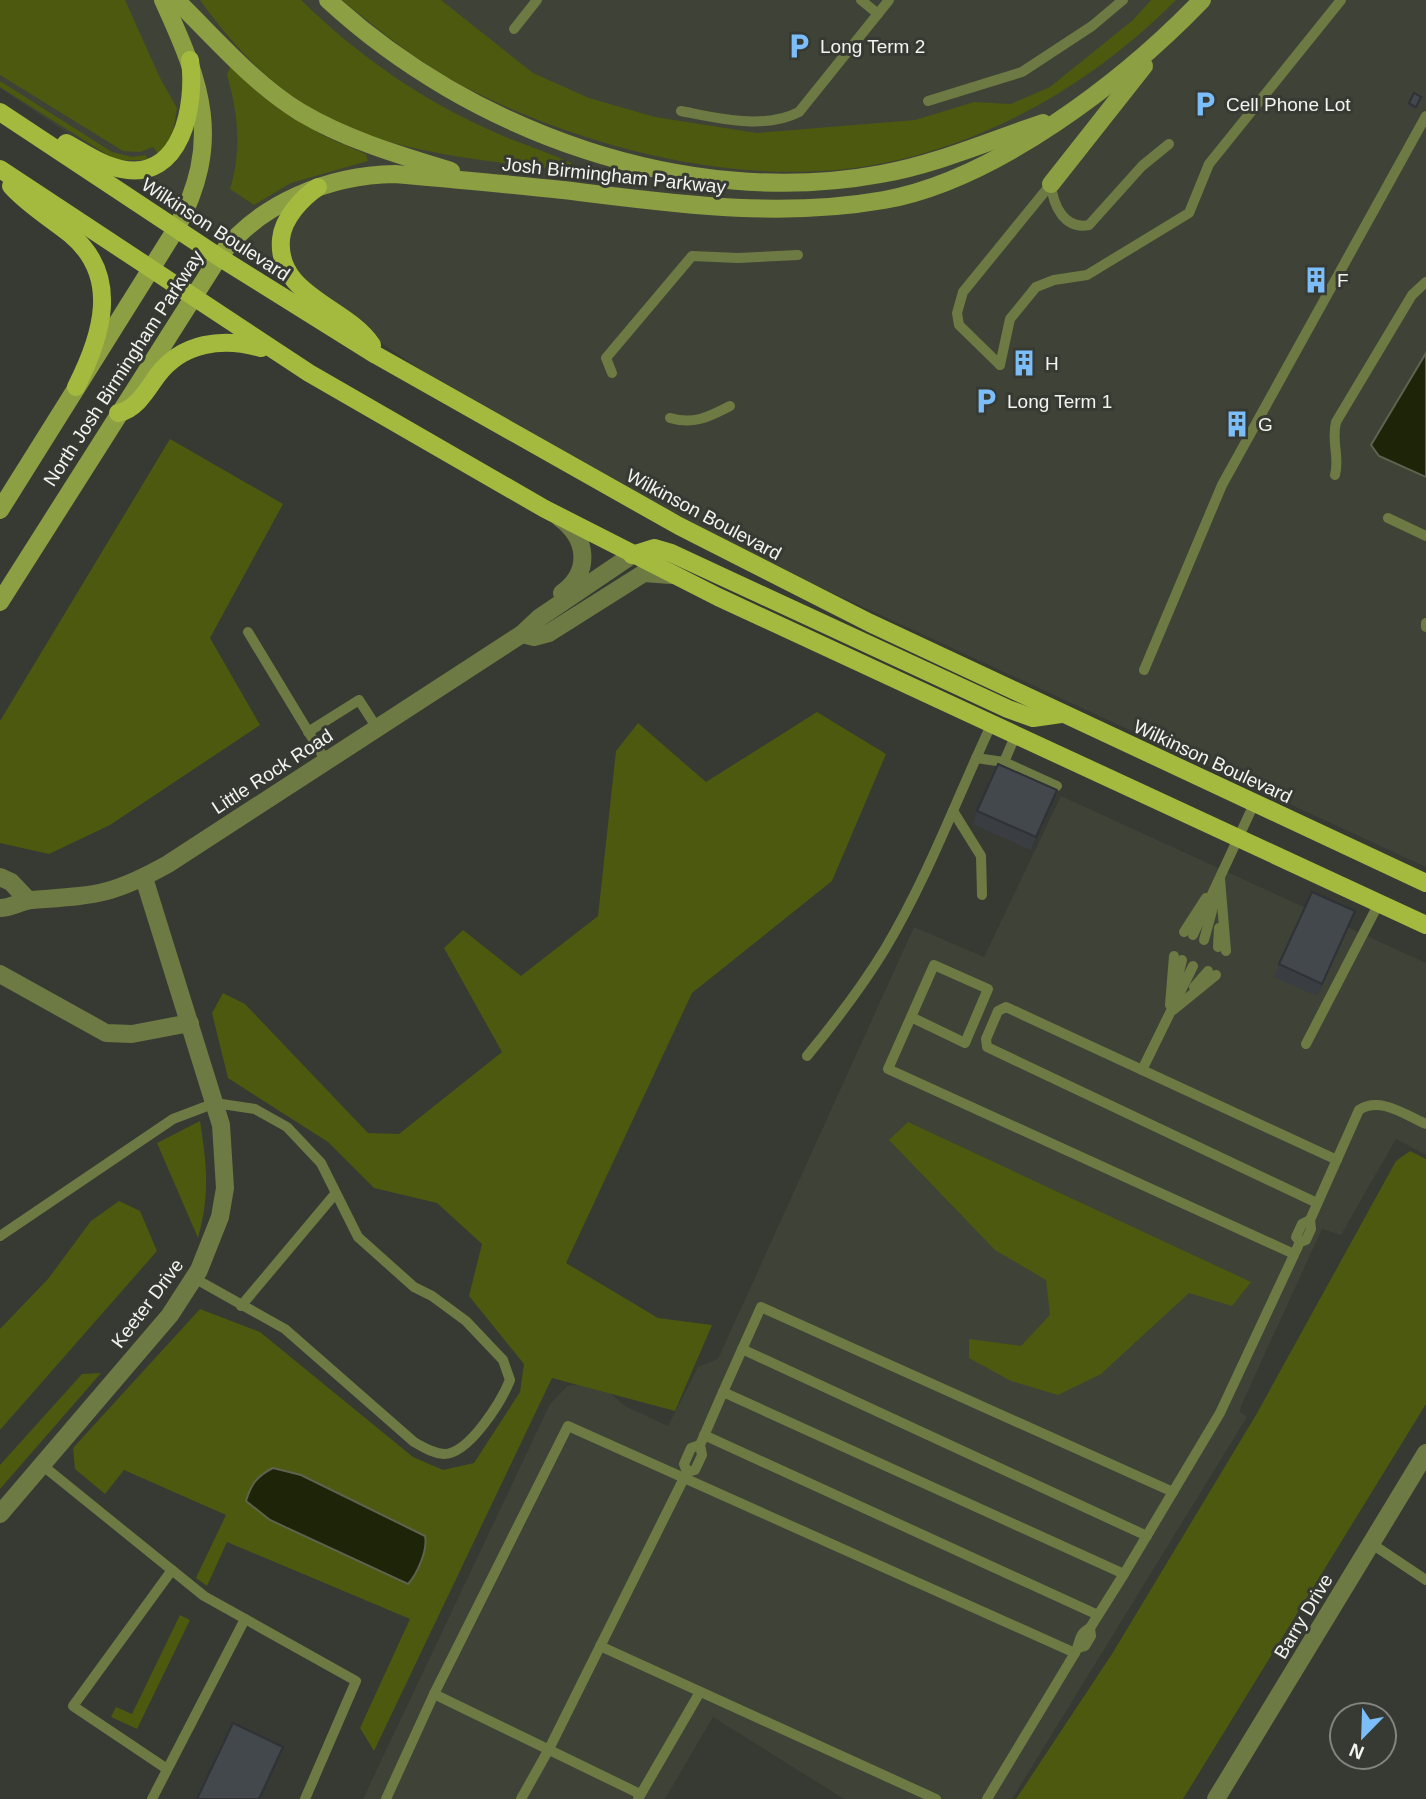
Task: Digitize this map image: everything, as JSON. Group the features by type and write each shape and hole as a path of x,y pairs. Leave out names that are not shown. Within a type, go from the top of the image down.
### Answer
{"main road":[{"name":"North Josh Birmingham Parkway","path":"0,510 176,229 192,195 202,152 203,111 191,60 163,0"},
{"path":"176,0 265,86 298,111 359,140 481,181"},
{"name":"Josh Birmingham Parkway","path":"328,0 405,63 459,95 517,124 576,146 695,175 756,182 794,182 881,174 943,159 1059,117"},
{"name":"Josh Birmingham Parkway","path":"481,181 725,209 831,206 886,199 943,181 1025,143 1059,117 1105,88 1162,41 1202,0"},
{"path":"1051,184 1110,112 1162,41"},
{"path":"28,130 45,132 122,169 140,170 156,165 172,155 183,133 190,92 191,60"},
{"name":"Wilkinson Boulevard","path":"0,112 219,257 376,355 712,543 858,617 1061,714 1426,883"},
{"path":"1,170 286,358 557,516 673,575 1426,925"},
{"path":"1,170 16,191 80,243 98,271 103,296 101,325 76,387"},
{"name":"North Josh Birmingham Parkway","path":"0,602 219,257 256,220 318,187 380,174 481,181"},
{"path":"318,187 301,202 285,225 281,240 284,264 302,289 364,334 376,355"},
{"path":"118,413 130,408 166,365 195,347 236,342 286,358"},
{"path":"632,555 654,548 671,553 1007,709 1033,718 1061,714"}],"street":[{"path":"541,617 546,606 576,581 582,567 579,540 572,528 557,516"},
{"name":"Little Rock Road","path":"0,908 28,900 99,895 144,878 522,634 541,617 632,555"},
{"name":"Little Rock Road","path":"522,634 534,637 550,633 644,573 673,575"},
{"path":"0,877 11,882 28,900"},
{"name":"Keeter Drive","path":"0,1514 170,1315 194,1278 214,1235 225,1188 225,1154 215,1103 144,878"},
{"path":"0,974 106,1033 132,1034 190,1023"},
{"name":"Barry Drive","path":"1216,1799 1426,1453"}],"lane":[{"path":"514,29 537,0"},
{"path":"861,0 878,14"},
{"path":"681,111 757,122 784,119 799,112 890,0"},
{"path":"928,101 1022,72 1092,26 1123,0"},
{"path":"1051,184 963,292 959,301 959,325 1000,365 1010,319 1036,287 1055,280 1087,275 1189,213 1209,164 1341,0"},
{"path":"1144,670 1222,485 1426,116"},
{"path":"1051,184 1053,204 1060,214 1074,224 1089,225 1142,166 1169,144"},
{"path":"612,373 606,358 692,256 738,258 798,255"},
{"path":"1335,474 1338,465 1332,438 1336,422 1412,295 1426,282"},
{"path":"670,418 687,423 708,418 730,406"},
{"path":"1388,518 1426,536"},
{"path":"248,632 326,761"},
{"path":"309,732 359,700 377,728"},
{"path":"807,1056 849,1003 885,948 953,811 992,723"},
{"path":"1004,762 1017,734"},
{"path":"976,758 1004,762 1057,786"},
{"path":"1188,934 1220,878 1254,804"},
{"path":"953,811 981,856 982,895"},
{"path":"1204,940 1220,878"},
{"path":"1220,878 1222,949"},
{"path":"1306,1044 1379,903"},
{"path":"1170,1013 1178,958"},
{"path":"911,1017 965,1043 988,989 934,965 911,1017 888,1069 1294,1254"},
{"path":"1142,1070 1193,966"},
{"path":"1170,1013 1212,973"},
{"path":"1317,1203 987,1047 985,1039 998,1011 1006,1007 1337,1160"},
{"path":"0,1236 173,1119 215,1103 255,1109 287,1127 320,1163 358,1237 414,1287 432,1296 466,1321 503,1360 510,1380 504,1396 464,1448 446,1454 430,1451 414,1442 285,1329 241,1307 194,1278"},
{"path":"987,1799 1076,1650 1077,1641 1083,1632 1090,1628 1124,1574 1238,1379 1294,1254 1311,1229 1310,1220 1359,1110 1368,1104 1378,1103 1426,1124"},
{"path":"241,1307 335,1194"},
{"path":"521,1799 549,1749 685,1475 695,1470 702,1455 702,1440 761,1307 1173,1492"},
{"path":"742,1349 1147,1536"},
{"path":"723,1392 1124,1574"},
{"path":"386,1799 568,1426 685,1475 1076,1650"},
{"path":"702,1440 1098,1615"},
{"path":"42,1465 204,1596 356,1681 305,1799"},
{"path":"1372,1544 1426,1580"},
{"path":"167,1769 73,1706 172,1570"},
{"path":"152,1799 245,1619"},
{"path":"600,1646 936,1799"},
{"path":"435,1694 549,1749 639,1797 701,1692"}],"shaded area":[{"path":"0,0 1426,0 1426,867 729,545 457,394 0,88"},
{"path":"1426,353 1426,477 1379,456 1371,445"},
{"path":"1061,796 1426,963 1426,1155 1396,1139 1341,1235 1322,1229 1241,1406 1240,1412 1247,1417 1012,1799 844,1799 713,1717 665,1799 363,1799 550,1404 567,1386 581,1384 610,1393 625,1406 668,1426 698,1367 718,1359 914,927 984,957"},
{"path":"273,1468 301,1475 425,1536 421,1562 408,1584 270,1520 246,1501 255,1481"}],"green space":[{"path":"0,0 125,0 160,78 177,108 172,139 158,154 153,147 140,152 123,151 0,75"},
{"path":"200,0 301,0 346,41 420,93 473,122 571,163 572,169 560,170 450,155 402,145 358,131 316,111 276,84 238,48"},
{"path":"342,0 441,0 533,73 589,98 655,117 757,133 915,120 974,102 1011,104 1050,87 1133,20 1151,0 1176,0 1145,29 1078,81 1004,123 925,153 884,163 832,170 778,172 723,168 668,159 561,129 510,109 431,67"},
{"path":"230,67 280,109 326,137 366,154 368,161 291,183 254,205 230,189 236,160 237,132 227,75"},
{"path":"0,81 112,152 132,157 146,155 147,160 117,160 0,87"},
{"path":"170,439 283,504 210,638 260,725 110,825 49,854 0,843 0,721"},
{"path":"817,712 886,754 832,881 692,993 566,1263 658,1318 712,1325 675,1411 552,1378 374,1751 360,1728 410,1619 227,1542 207,1586 196,1578 226,1515 124,1470 105,1494 75,1469 73,1448 200,1309 260,1332 413,1457 443,1470 474,1463 520,1392 524,1364 469,1296 482,1244 437,1203 374,1188 328,1142 228,1078 212,1013 223,993 245,1004 368,1133 399,1134 502,1052 444,948 463,930 521,976 598,916 616,751 638,723 706,782"},
{"path":"200,1121 206,1180 198,1238 157,1143"},
{"path":"908,1122 1251,1282 1232,1306 1189,1293 1101,1374 1058,1395 1011,1381 969,1358 969,1339 1021,1346 1050,1315 1046,1280 995,1250 889,1140"},
{"path":"1410,1151 1426,1159 1426,1404 1183,1799 1016,1799 1112,1654 1256,1415 1396,1161"},
{"path":"119,1201 140,1211 157,1251 0,1430 0,1329 48,1279 91,1221"},
{"path":"101,1373 0,1489 0,1465 82,1374"},
{"path":"180,1615 190,1620 137,1729 111,1717 116,1707 132,1714"}],"building":[{"path":"1414,93 1421,97 1416,107 1409,103"},
{"name":"F","path":"1317,270 1323,274 1318,284 1312,280"},
{"path":"1023,353 1033,360 1028,367 1018,360"},
{"name":"G","path":"1238,414 1244,418 1239,428 1232,424"},
{"path":"998,764 1057,790 1036,837 977,811"},
{"path":"1312,892 1355,911 1322,984 1279,964"},
{"path":"233,1723 283,1747 259,1799 197,1799"}],"place":[{"name":"Long Term 2","path":"799,46"},
{"name":"Cell Phone Lot","path":"1205,104"},
{"name":"F","path":"1316,280"},
{"name":"H","path":"1024,363"},
{"name":"Long Term 1","path":"986,401"},
{"name":"G","path":"1237,424"}]}
